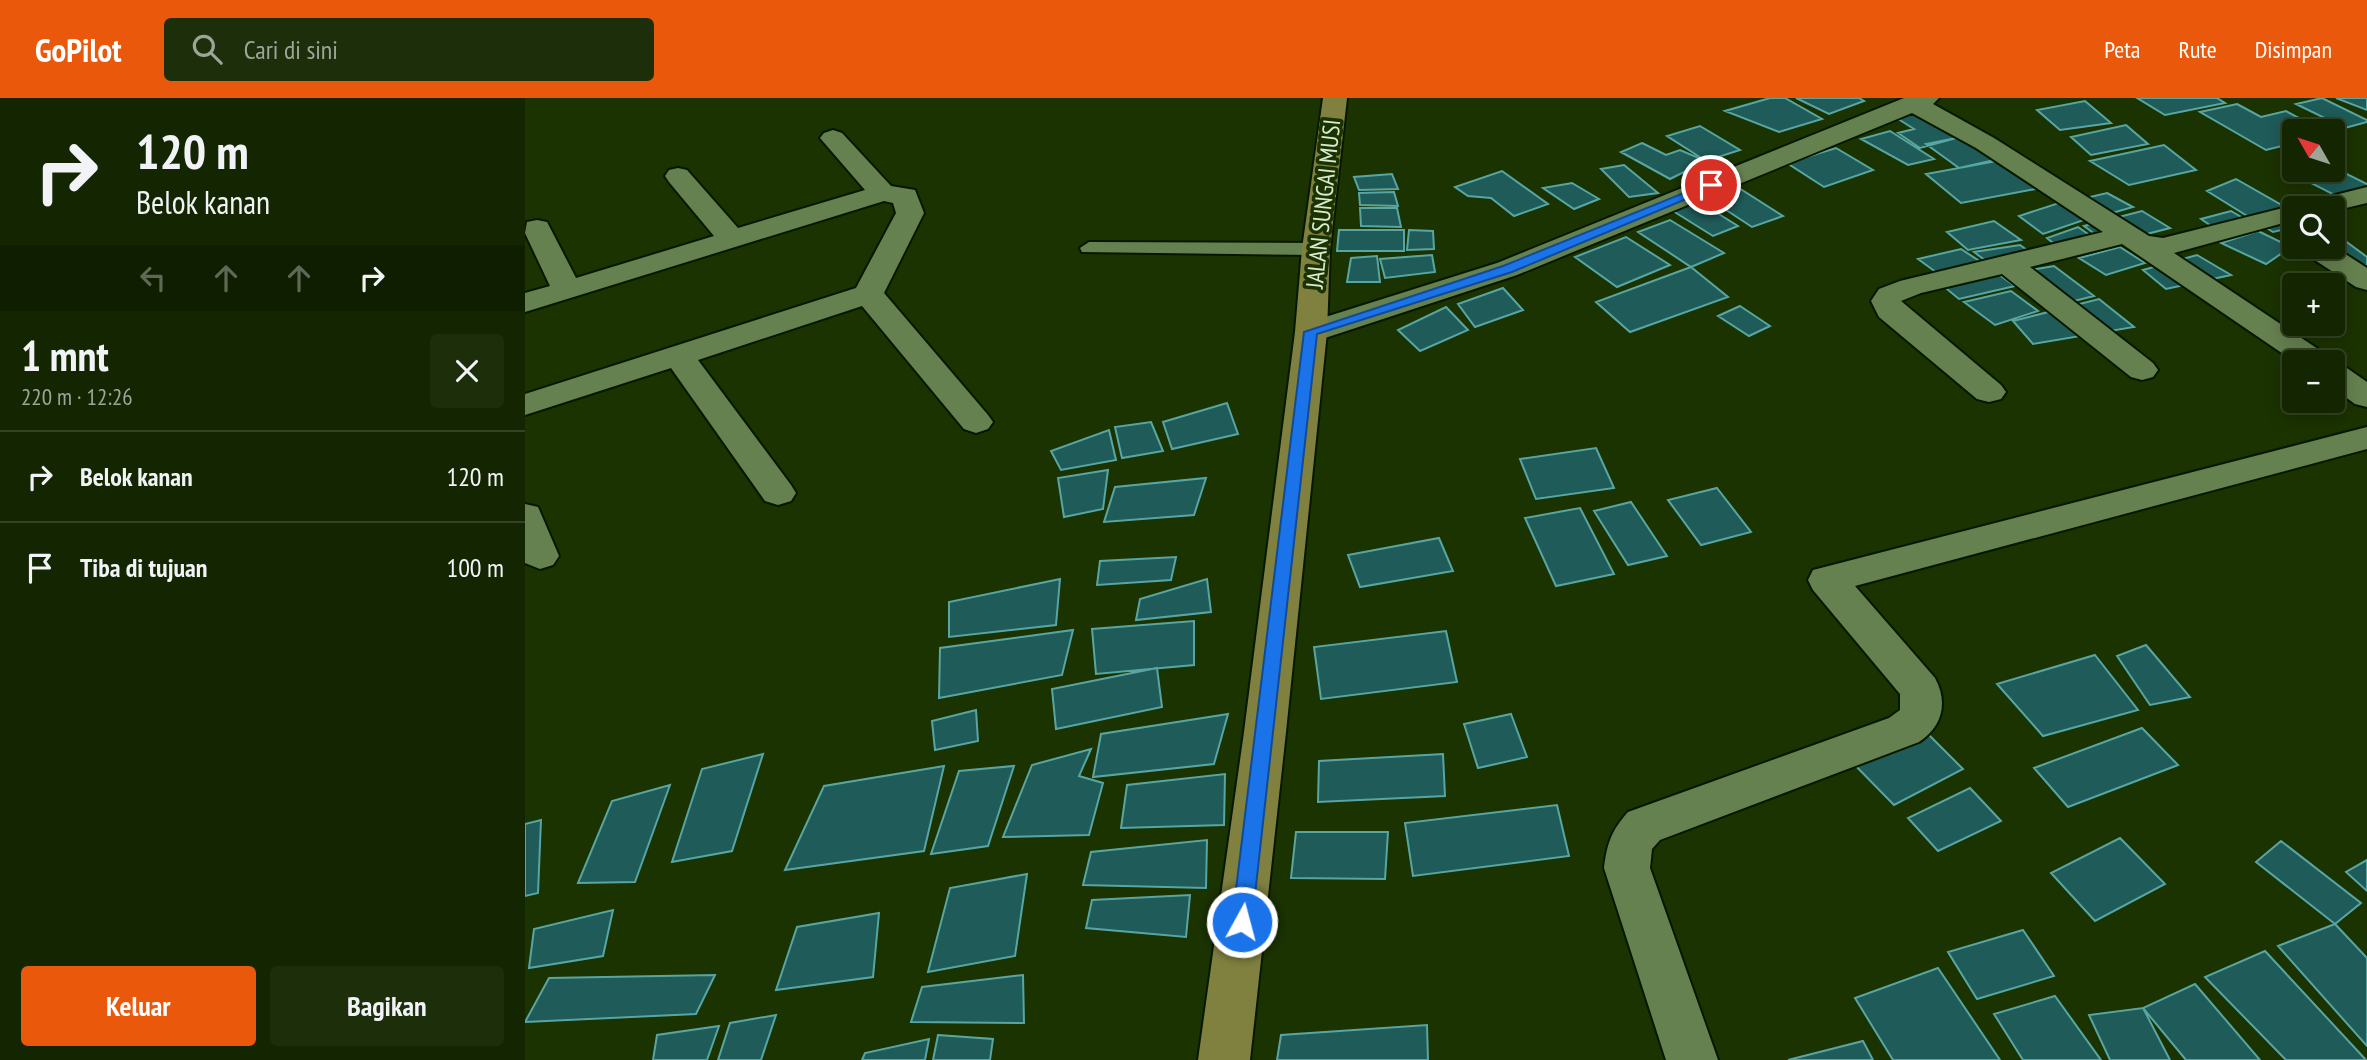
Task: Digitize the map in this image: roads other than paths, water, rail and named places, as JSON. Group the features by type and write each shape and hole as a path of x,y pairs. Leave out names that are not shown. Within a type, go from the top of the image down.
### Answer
{"street":[{"name":"JALAN SUNGAI MUSI","path":"1224,1060 1311,332 1316,249 1335,98"},
{"path":"1311,332 1507,269 1920,101 2298,350"},
{"path":"833,138 883,193"},
{"path":"678,176 732,239"},
{"path":"525,303 883,193 905,196 910,213 868,294 525,405"},
{"path":"2345,200 2367,195"},
{"path":"1989,392 1890,310 1886,301 1895,292 2008,264 2133,239 2163,247 2282,215"},
{"path":"537,228 567,290"},
{"path":"2333,259 2367,281"},
{"path":"2008,264 2142,370"},
{"path":"868,294 976,422"},
{"path":"678,355 779,493"},
{"path":"2345,381 2367,397"},
{"path":"1692,1060 1627,868 1630,842 1644,826 1904,730 1918,722 1924,708 1920,689 1827,580 2367,438"},
{"path":"525,516 540,556"}],"lane":[{"path":"1089,248 1316,249"}]}
